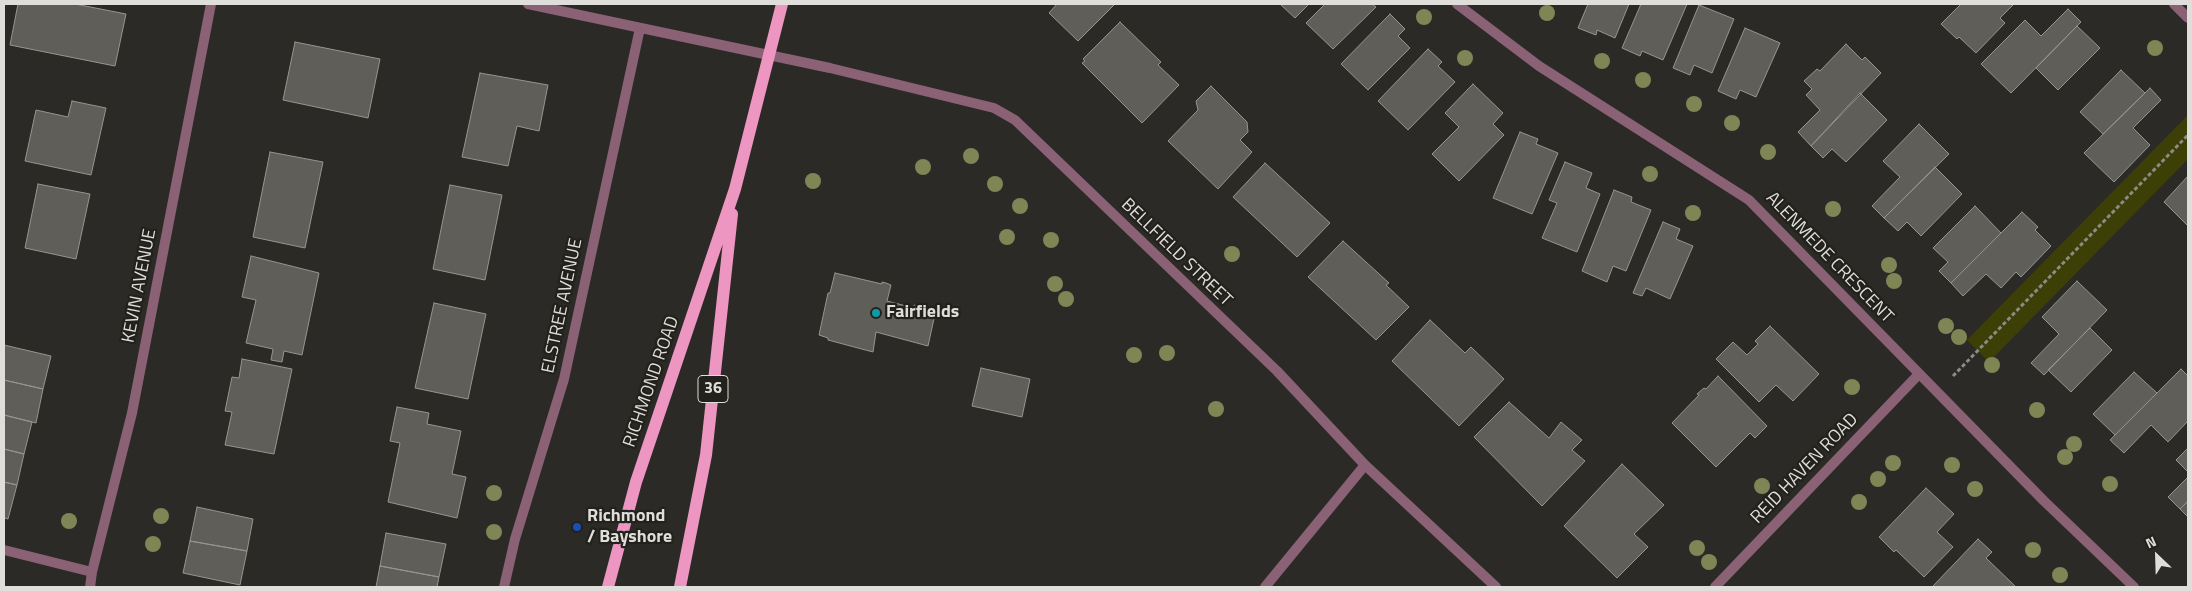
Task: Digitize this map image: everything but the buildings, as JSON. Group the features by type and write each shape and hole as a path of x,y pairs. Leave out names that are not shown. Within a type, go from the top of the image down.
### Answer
{"main road":[{"name":"RICHMOND ROAD","path":"608,587 636,482 735,190 782,4"},
{"name":"RICHMOND ROAD","path":"680,587 706,455 735,190"}],"street":[{"name":"KEVIN AVENUE","path":"90,587 92,572 132,413 211,4"},
{"name":"BELLFIELD STREET","path":"528,4 770,54 994,108 1015,120 1277,371 1366,465 1496,587"},
{"name":"ALENMEDE CRESCENT","path":"1457,4 1539,66 1749,200 2044,501 2134,587"},
{"path":"2174,4 2188,18"},
{"name":"ELSTREE AVENUE","path":"504,587 514,540 564,379 640,28"},
{"name":"REID HAVEN ROAD","path":"1715,587 1919,374"},
{"path":"1265,587 1366,465"},
{"path":"4,550 92,572"}],"path":[{"path":"1937,392 2188,135"}],"green space":[{"path":"2188,115 2188,159 1989,362 1967,340"}],"place":[{"name":"Fairfields","path":"876,313"},
{"name":"Richmond / Bayshore","path":"577,527"}]}
